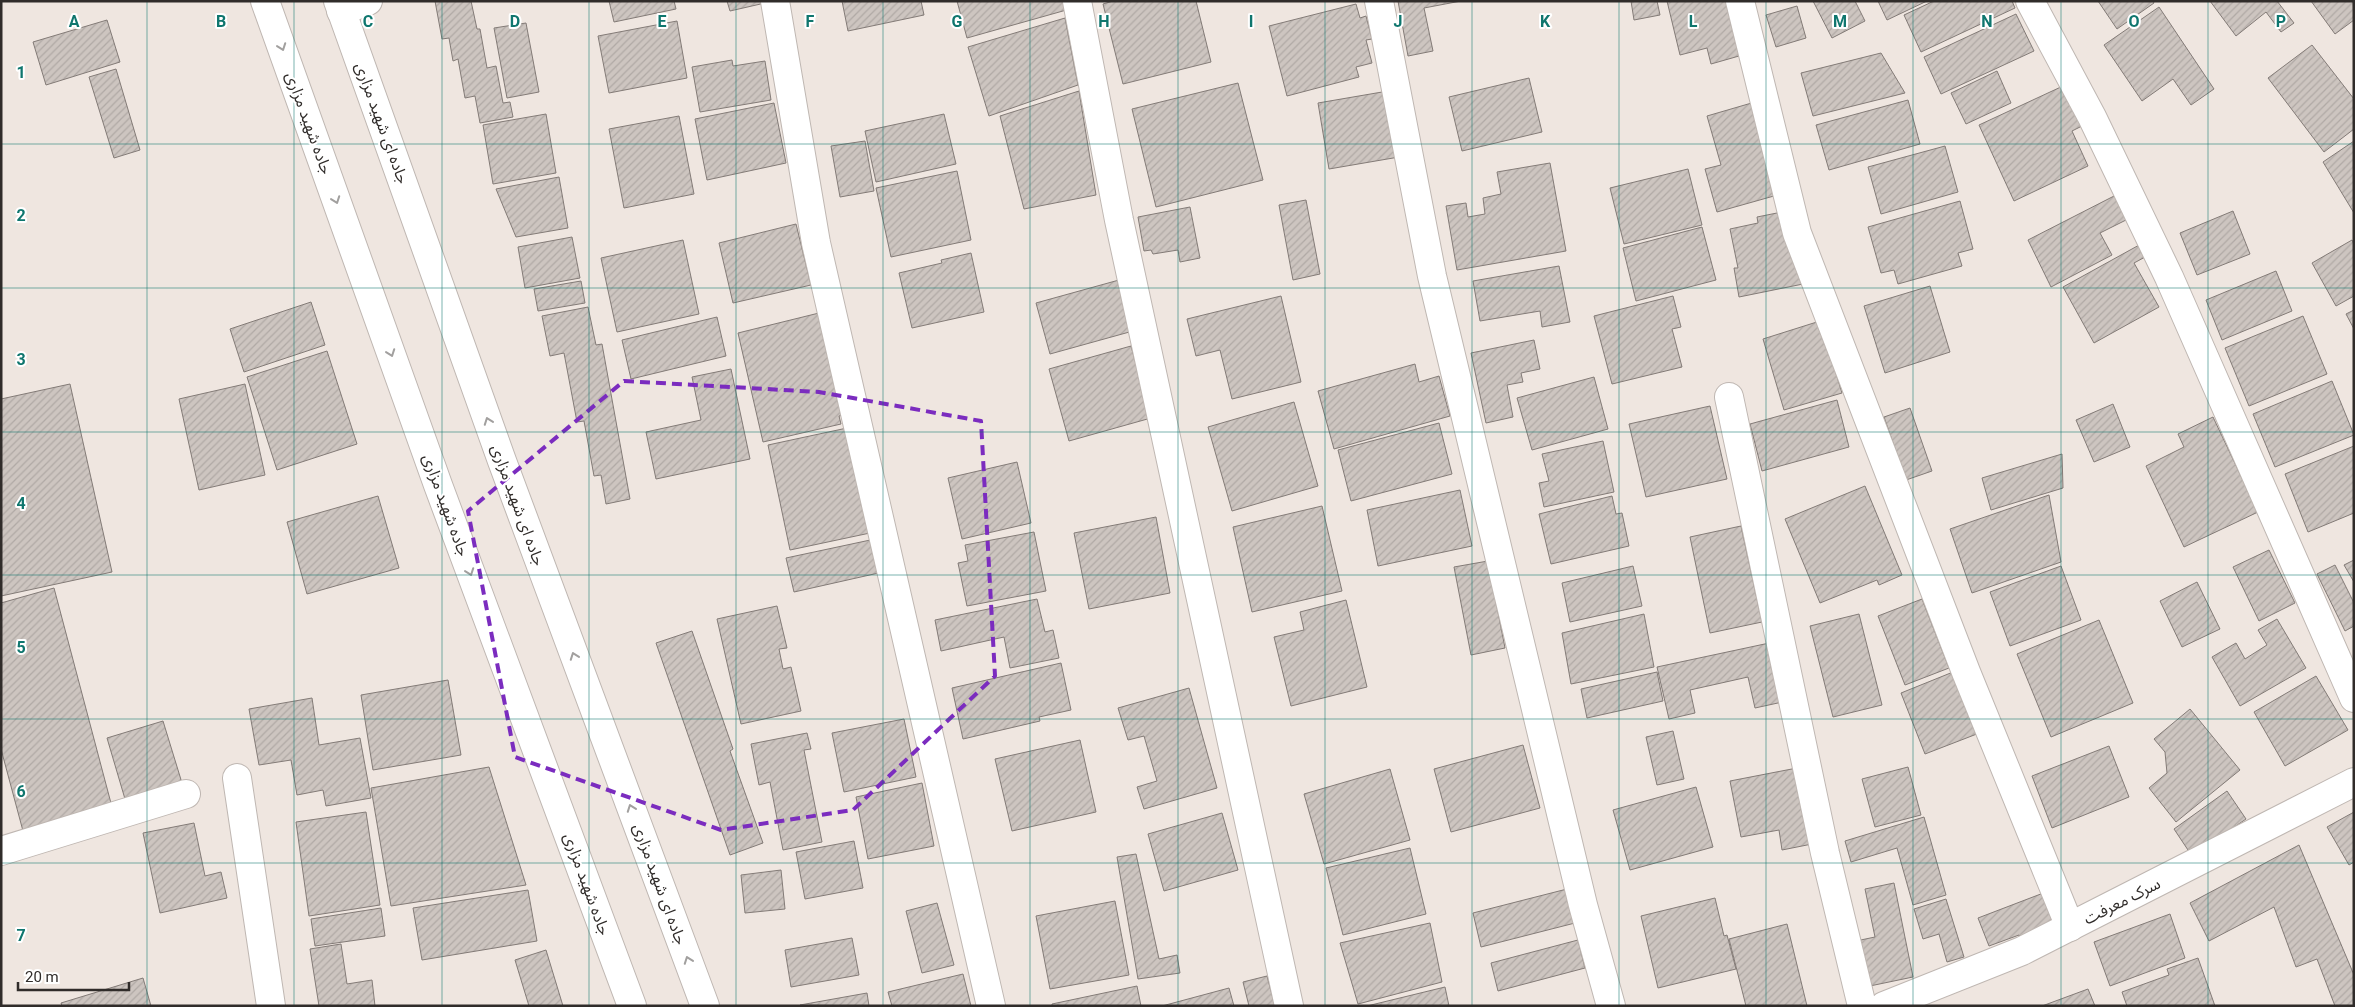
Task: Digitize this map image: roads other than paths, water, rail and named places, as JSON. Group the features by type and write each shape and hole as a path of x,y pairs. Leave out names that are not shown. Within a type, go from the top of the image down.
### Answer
{"street":[{"name":"جاده شهید مزاری","path":"265,1 441,494 632,1006"},
{"path":"340,6 368,1"},
{"path":"775,1 816,243 991,1006"},
{"path":"1077,1 1119,220 1289,1006"},
{"path":"1379,1 1432,276 1583,905 1611,1006"},
{"path":"1740,1 1797,233 1966,672 2070,927"},
{"path":"2030,1 2092,116 2170,277 2354,698"},
{"name":"جاده ای شهید مزاری","path":"340,6 505,470 705,1006"},
{"path":"1729,397 1823,843 1862,1006"},
{"path":"237,778 271,1006"},
{"name":"سرک معرفت","path":"1884,1006 2022,951 2354,782"},
{"path":"1,851 186,794"}]}
